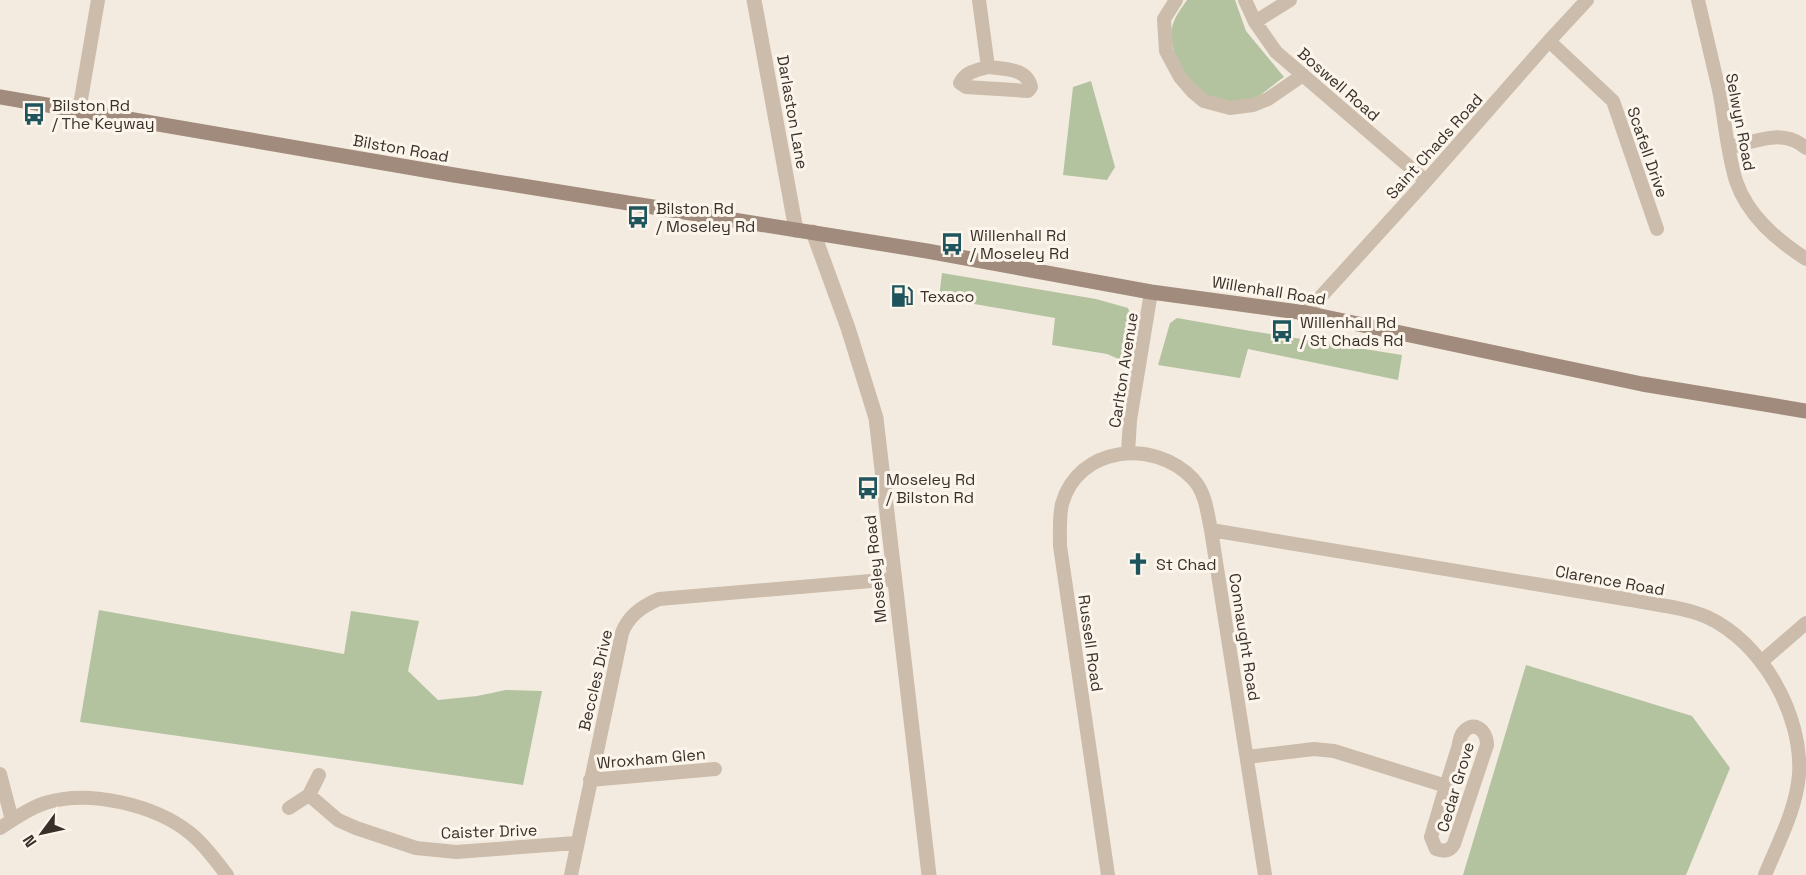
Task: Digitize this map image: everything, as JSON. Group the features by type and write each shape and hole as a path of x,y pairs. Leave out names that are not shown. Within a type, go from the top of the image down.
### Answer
{"main road":[{"name":"Bilston Road","path":"0,97 454,176 796,230"},
{"name":"Willenhall Road","path":"796,230 1152,292 1306,312 1642,384 1806,411"}],"street":[{"path":"79,111 98,0"},
{"name":"Darlaston Lane","path":"754,0 796,230"},
{"path":"979,0 988,67"},
{"path":"1176,0 1164,19 1166,51 1180,77 1204,101 1230,108 1253,105 1268,99 1303,75"},
{"name":"Boswell Road","path":"1245,0 1255,22 1276,52 1426,181"},
{"path":"1255,22 1290,0"},
{"name":"Saint Chads Road","path":"1306,312 1587,0"},
{"name":"Selwyn Road","path":"1698,0 1737,182 1758,220 1774,236 1806,259"},
{"name":"Scafell Drive","path":"1548,41 1613,101 1657,229"},
{"path":"1729,148 1766,138 1789,137 1806,148"},
{"name":"Moseley Road","path":"813,232 855,347 876,418 929,875"},
{"name":"Carlton Avenue","path":"1128,453 1130,420 1152,292"},
{"name":"Connaught Road","path":"1128,453 1152,455 1175,464 1194,480 1204,496 1265,875"},
{"name":"Russell Road","path":"1108,875 1060,546 1062,505 1070,487 1080,474 1109,455 1128,453"},
{"name":"Clarence Road","path":"1211,530 1681,610 1707,617 1744,643 1761,662 1781,692 1792,721 1798,752 1799,774 1791,812 1765,875"},
{"name":"Beccles Drive","path":"571,875 576,843 626,622 646,604 658,599 894,579"},
{"path":"1761,662 1806,623"},
{"name":"Cedar Grove","path":"1476,727 1483,730 1487,737 1487,745 1454,843 1451,849 1445,851 1436,849 1431,837 1446,786 1462,734 1470,728 1476,727"},
{"name":"Cedar Grove","path":"1247,757 1314,749 1334,751 1446,786"},
{"name":"Wroxham Glen","path":"590,780 715,769"},
{"path":"0,774 6,824 43,804 58,800 104,800 131,804 156,814 188,832 206,847 227,875"},
{"path":"289,808 309,795 319,775"},
{"name":"Caister Drive","path":"309,795 338,820 416,848 456,852 576,843"}],"green space":[{"path":"1187,0 1235,0 1246,31 1284,77 1258,96 1242,102 1216,99 1192,86 1180,69 1171,34 1174,20"},
{"path":"1091,81 1115,167 1107,180 1063,175 1073,87"},
{"path":"942,273 1096,299 1128,308 1131,316 1121,360 1107,354 1052,345 1055,318 939,298"},
{"path":"1177,318 1402,355 1398,380 1248,349 1240,378 1158,365 1170,323"},
{"path":"99,610 344,654 351,611 419,621 408,671 438,700 506,690 542,691 523,785 80,722"},
{"path":"1526,665 1692,716 1730,768 1686,875 1463,875"}],"place":[{"name":"Bilston Rd / The Keyway","path":"34,114"},
{"name":"Bilston Rd / Moseley Rd","path":"638,217"},
{"name":"Willenhall Rd / Moseley Rd","path":"952,244"},
{"name":"Texaco","path":"902,296"},
{"name":"Willenhall Rd / St Chads Rd","path":"1282,331"},
{"name":"Moseley Rd / Bilston Rd","path":"868,488"},
{"name":"St Chad","path":"1138,564"}]}
